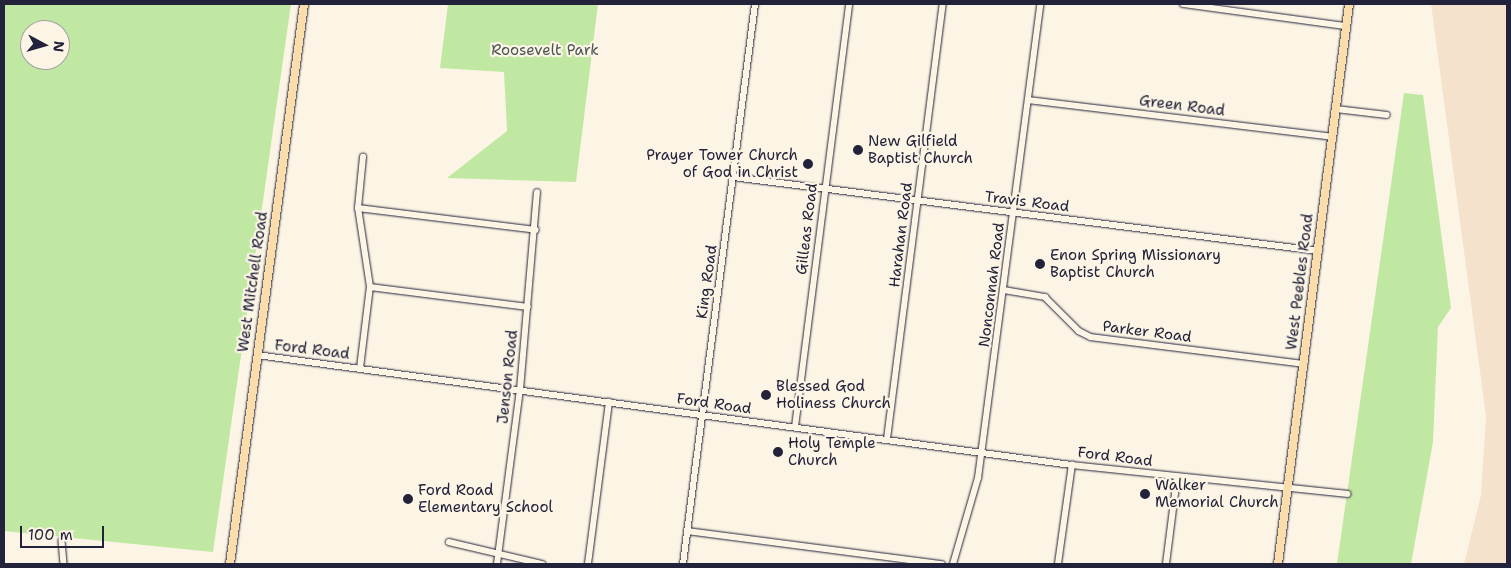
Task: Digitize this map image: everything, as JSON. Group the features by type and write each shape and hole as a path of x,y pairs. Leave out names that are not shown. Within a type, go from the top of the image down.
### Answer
{"main road":[{"name":"West Mitchell Road","path":"230,564 304,4"},
{"name":"West Peebles Road","path":"1278,564 1349,4"}],"street":[{"name":"King Road","path":"683,564 755,4"},
{"name":"Gilleas Road","path":"794,427 849,4"},
{"name":"Harahan Road","path":"887,439 943,4"},
{"name":"Nonconnah Road","path":"953,564 976,486 982,451 1040,4"},
{"path":"1183,4 1346,26"},
{"name":"Green Road","path":"1028,100 1332,137"},
{"path":"1336,109 1387,115"},
{"path":"360,368 370,287 358,208 363,157"},
{"name":"Travis Road","path":"733,177 1318,251"},
{"name":"Jenson Road","path":"497,564 520,390 536,230 537,193"},
{"path":"358,208 536,230"},
{"path":"370,287 528,307"},
{"name":"Parker Road","path":"1004,290 1045,297 1080,332 1092,337 1304,364"},
{"name":"Ford Road","path":"257,355 982,451 1072,465 1177,478 1347,494"},
{"path":"588,564 609,402"},
{"path":"1058,564 1072,465"},
{"path":"1166,564 1177,478"},
{"path":"687,531 942,564"},
{"path":"62,541 64,564"},
{"path":"449,542 499,556 542,564"}],"shaded area":[{"path":"1431,4 1507,4 1507,564 1464,564 1481,495 1486,416"}],"green space":[{"path":"4,4 291,4 213,552 4,531"},
{"name":"Roosevelt Park","path":"448,4 598,4 576,182 447,178 507,131 504,72 440,68"},
{"path":"1404,93 1423,95 1451,308 1438,327 1433,442 1411,564 1337,564"}],"place":[{"name":"New Gilfield Baptist Church","path":"858,150"},
{"name":"Prayer Tower Church of God in Christ","path":"808,164"},
{"name":"Enon Spring Missionary Baptist Church","path":"1040,264"},
{"name":"Blessed God Holiness Church","path":"766,395"},
{"name":"Holy Temple Church","path":"778,452"},
{"name":"Walker Memorial Church","path":"1145,494"},
{"name":"Ford Road Elementary School","path":"408,499"}]}
